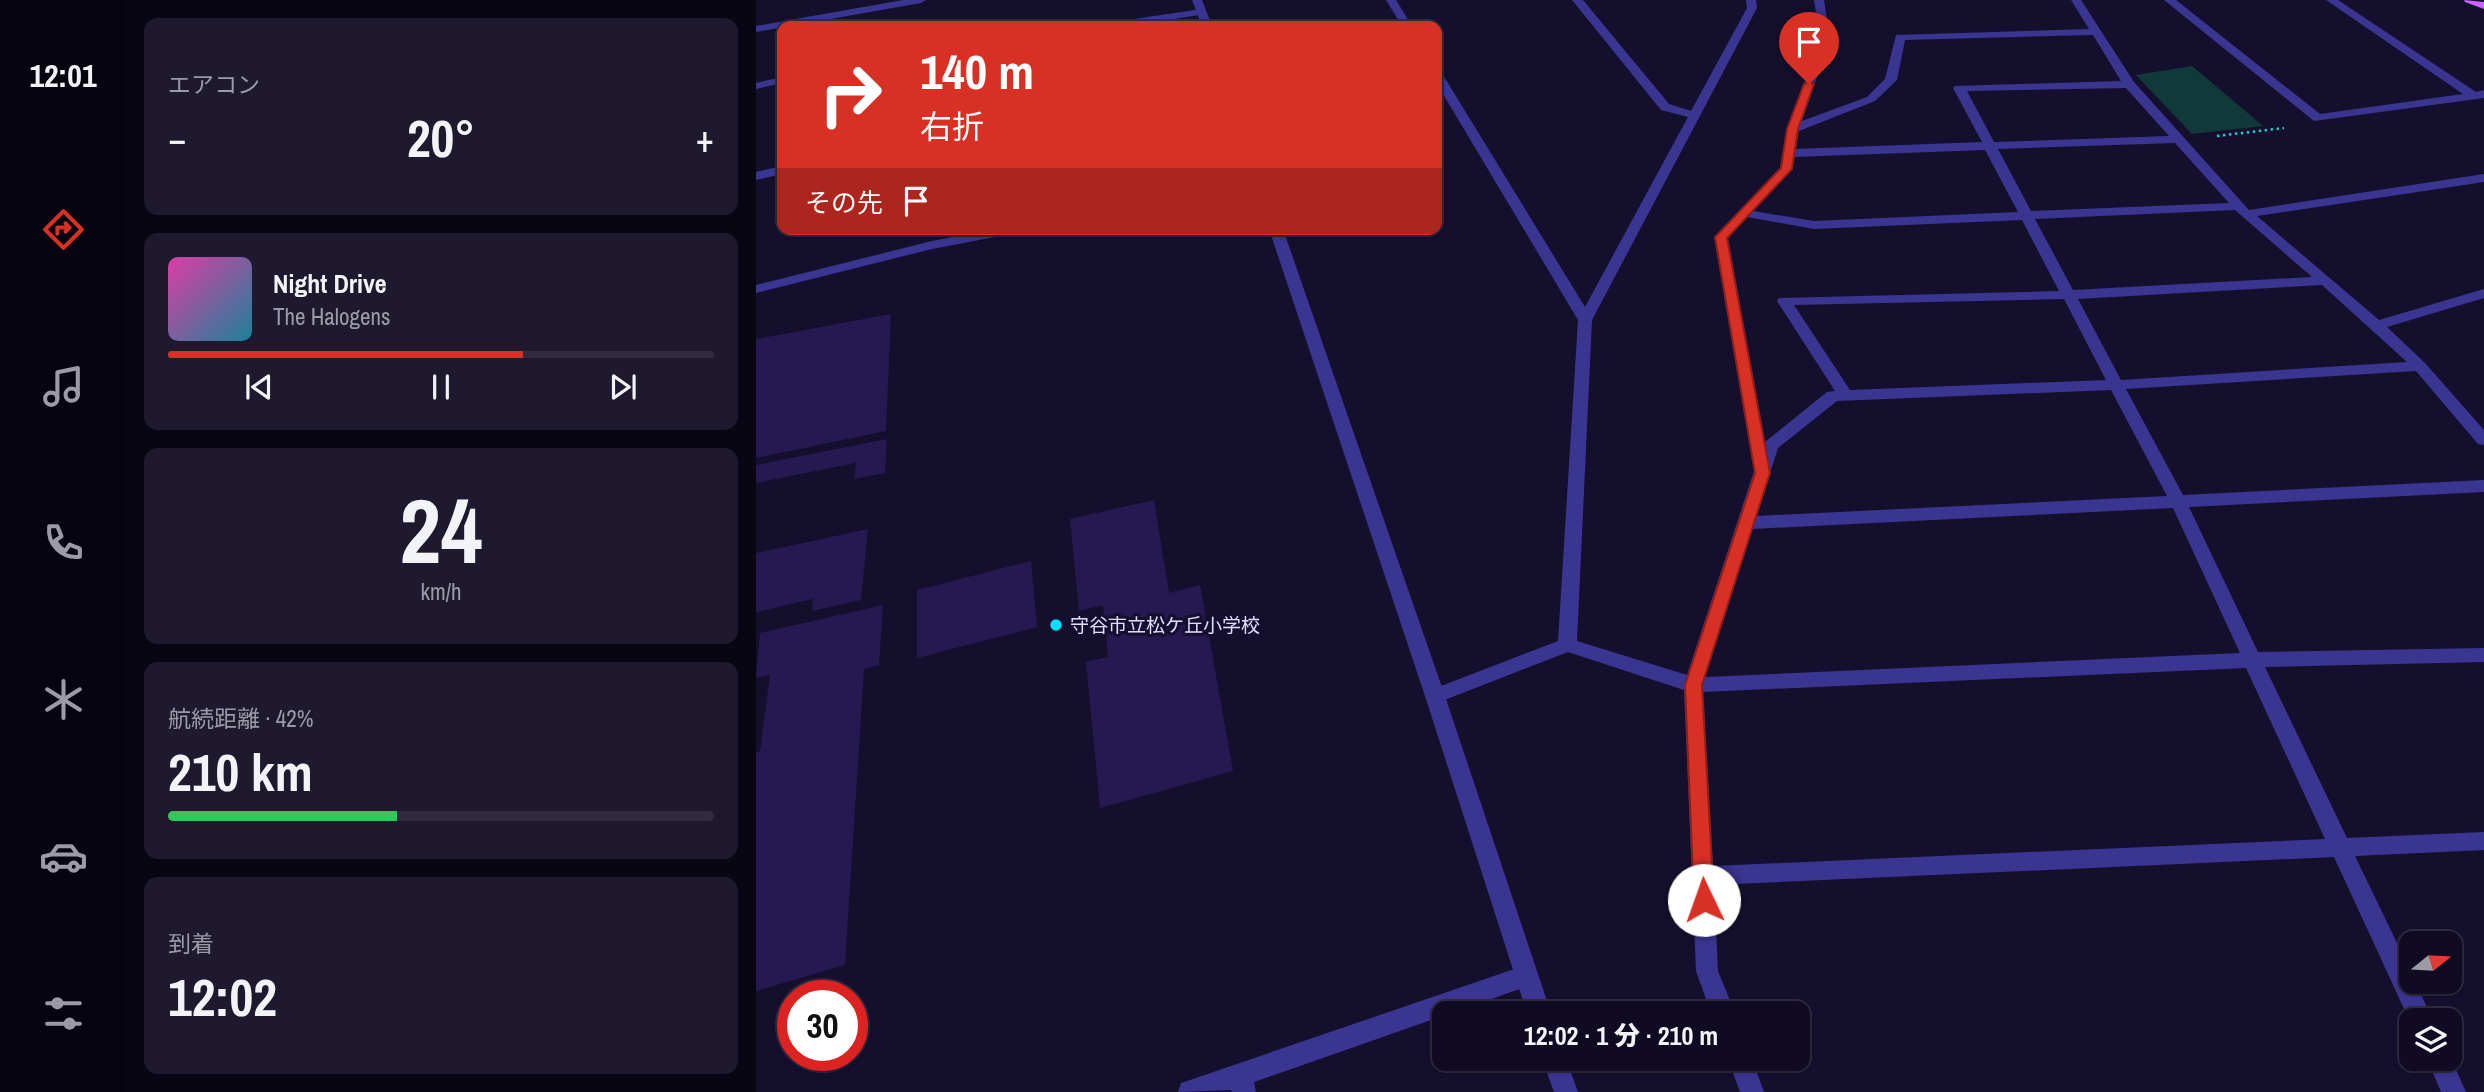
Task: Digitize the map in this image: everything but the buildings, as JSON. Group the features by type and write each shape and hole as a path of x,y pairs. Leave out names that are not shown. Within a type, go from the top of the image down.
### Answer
{"main road":[{"path":"2469,0 2484,6"}],"street":[{"path":"802,21 921,0"},
{"path":"1197,0 1205,21"},
{"path":"1391,0 1404,21"},
{"path":"1577,0 1665,107 1694,115"},
{"path":"1567,645 1585,320 1752,8 1751,0"},
{"path":"1762,473 1721,237 1786,169 1793,129 1825,39 1819,0"},
{"path":"2076,0 2129,84 2242,210 2420,366 2484,440"},
{"path":"2169,0 2318,118 2478,95"},
{"path":"2331,0 2478,95"},
{"path":"1141,21 1202,12"},
{"path":"756,29 777,25"},
{"path":"1793,129 1871,99 1891,80 1900,37 2096,33"},
{"path":"756,86 777,81"},
{"path":"1442,83 1585,320"},
{"path":"2129,84 1959,88 2178,501 2415,1008"},
{"path":"1789,153 2179,139"},
{"path":"756,176 777,171"},
{"path":"1744,213 1814,225 2027,215 2242,210 2484,178"},
{"path":"756,289 932,245 984,235"},
{"path":"1278,235 1435,696 1535,1001"},
{"path":"1846,396 1784,301 2069,295 2325,281"},
{"path":"2376,325 2484,293"},
{"path":"1718,1001 1707,971 1693,685 1771,445 1833,397 2116,385 2420,366"},
{"path":"1746,523 2484,485"},
{"path":"1435,696 1567,645 1693,685 2252,660 2484,655"},
{"path":"1703,876 2484,842"},
{"path":"1190,1092 1243,1083 1526,976"},
{"path":"1558,1071 1566,1092"},
{"path":"1744,1071 1752,1092"},
{"path":"2444,1071 2454,1092"}],"path":[{"path":"2179,139 2306,125 2318,118"}],"green space":[{"path":"2192,66 2263,126 2192,134 2136,75"}],"place":[{"name":"守谷市立松ケ丘小学校","path":"1056,625"}],"route":[{"path":"1704,900 1693,685 1762,473 1721,237 1786,169 1793,129 1809,84"}]}
